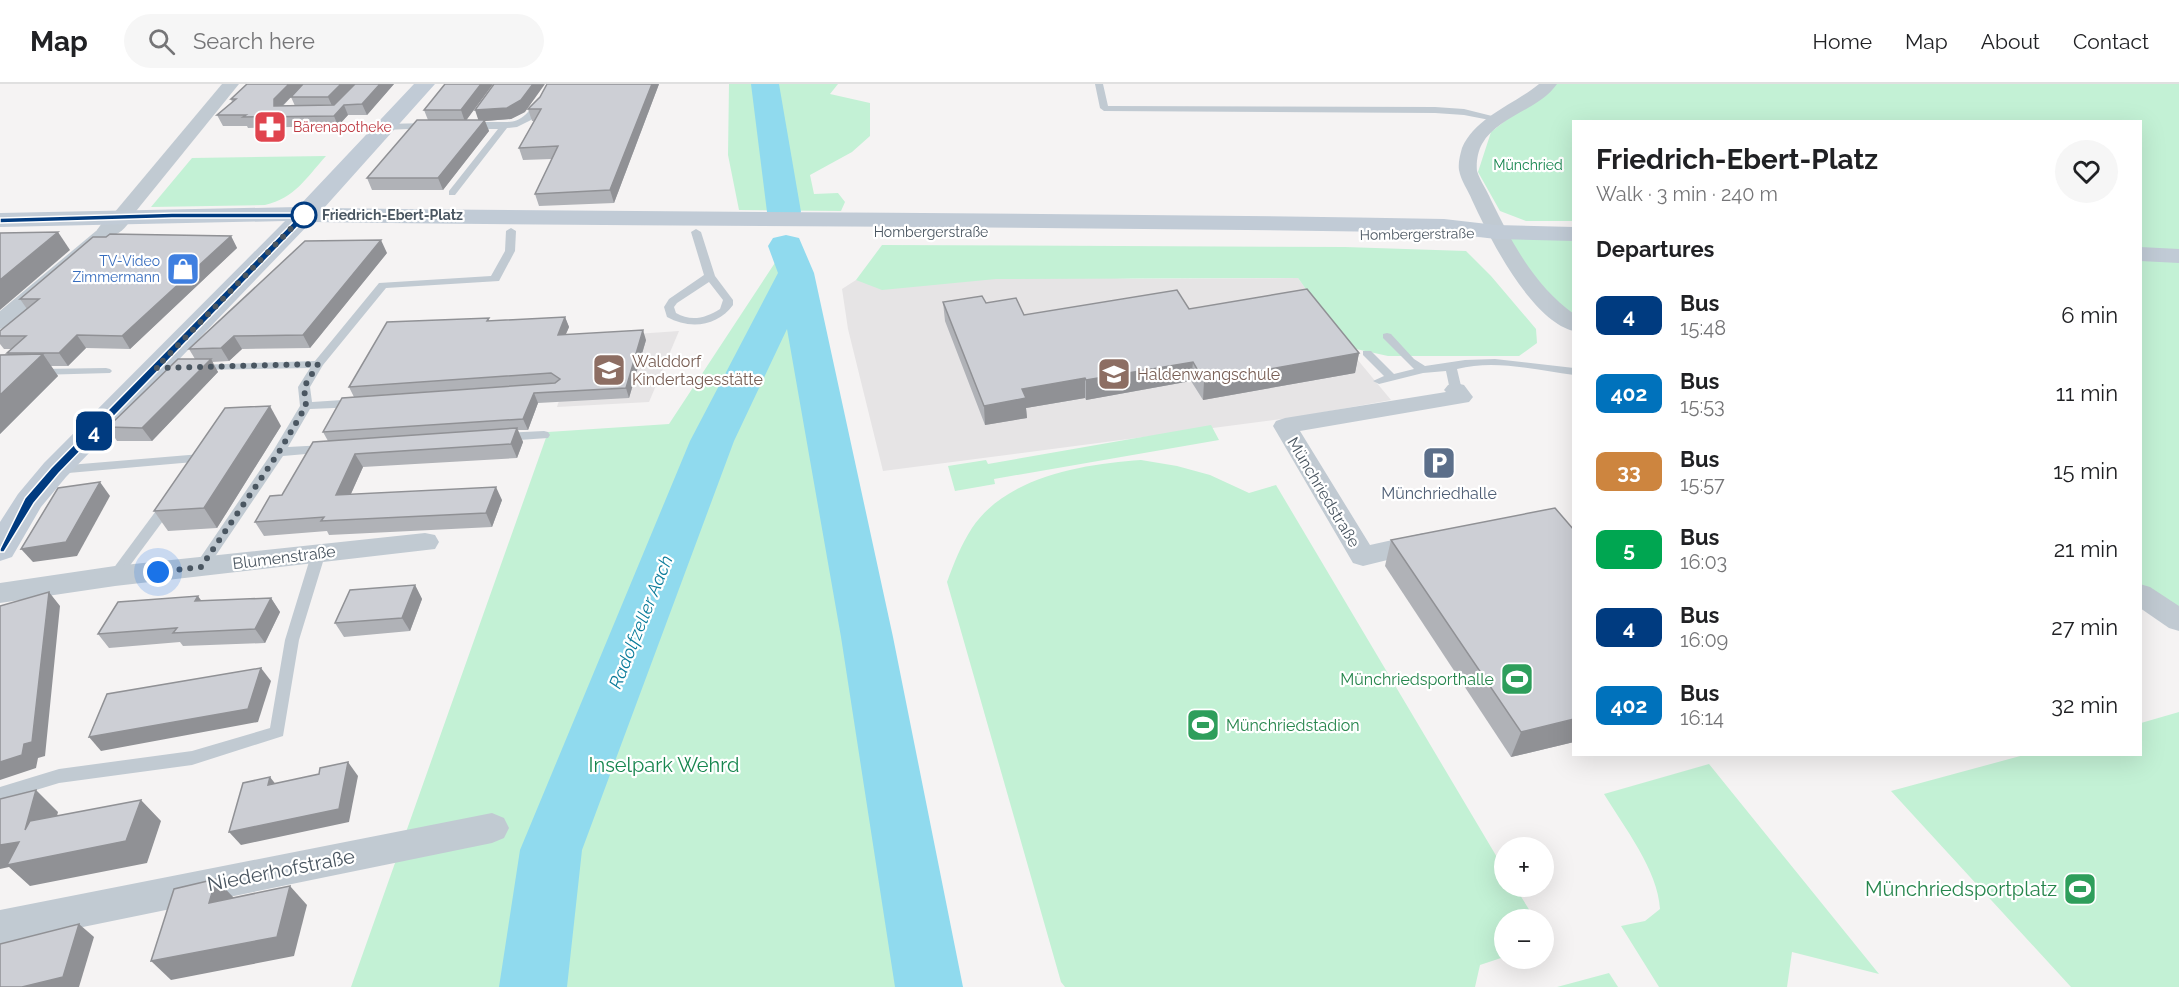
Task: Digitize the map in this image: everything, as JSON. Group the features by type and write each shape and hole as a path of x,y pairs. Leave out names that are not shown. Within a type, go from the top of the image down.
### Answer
{"main road":[{"path":"0,549 29,501 55,470 170,368 298,222 425,84"},
{"path":"0,220 115,224 298,222"},
{"name":"Hombergerstraße","path":"298,222 709,228"},
{"name":"Hombergerstraße","path":"298,222 511,231 851,226 1448,236 1496,232 1572,234"},
{"path":"0,232 115,224"},
{"path":"2142,254 2179,256"}],"street":[{"path":"0,322 115,224 231,84"},
{"path":"1549,84 1535,97 1484,129 1469,154 1468,169 1496,232 1530,285 1561,316 1572,324"},
{"name":"Münchriedstraße","path":"1450,537 1363,556 1285,426 1461,397 1454,379"},
{"name":"Blumenstraße","path":"0,593 115,576 425,542"},
{"path":"2142,595 2179,620"},
{"name":"Niederhofstraße","path":"0,927 492,828"}],"lane":[{"path":"458,126 516,126 526,122 552,84"},
{"path":"1099,84 1104,108 1435,110 1464,112 1500,119"},
{"path":"469,126 475,118"},
{"path":"385,127 435,126"},
{"path":"452,193 504,126"},
{"path":"709,228 710,276 728,300 723,311 710,319 690,322 671,315 669,307 673,301 710,276"},
{"path":"201,567 279,452 306,406 304,387 318,364 383,285 495,279 510,251 511,231"},
{"path":"1387,336 1410,361 1423,370 1454,379"},
{"path":"1367,354 1392,378"},
{"name":"Münchriedstraße","path":"1454,379 1461,364 1486,362 1572,372"},
{"path":"170,368 318,364"},
{"path":"1379,381 1423,370"},
{"path":"22,372 106,371"},
{"path":"306,406 365,402"},
{"path":"486,439 544,435"},
{"path":"279,452 336,448"},
{"path":"55,470 204,454 188,477"},
{"path":"115,576 174,495"},
{"path":"0,794 59,776 192,758 278,732 292,640 319,552"}],"shaded area":[{"name":"Haldenwangschule","path":"966,270 1133,279 1298,278 1347,347 1391,400 1297,417 883,471 848,329 842,289 856,280"},
{"path":"679,331 649,402 557,407 579,338"}],"green space":[{"path":"729,84 838,84 830,94 870,103 870,136 852,152 810,175 814,194 838,193 845,202 841,211 739,210 728,155"},
{"name":"Münchried","path":"1552,84 2179,84 2179,620 2142,595 2142,120 1572,120 1572,221 1526,221 1500,211 1478,172 1491,132"},
{"name":"Friedrich-Ebert-Platz","path":"326,156 292,192 265,205 151,207 192,158"},
{"path":"1496,232 1572,234 1572,324"},
{"path":"882,245 1345,247 1466,251 1491,276 1536,329 1537,343 1519,356 1388,356 1347,347 1298,278 996,279 882,290 856,280"},
{"name":"Inselpark Wehrd","path":"786,246 796,273 867,637 929,987 351,987 548,432 669,424"},
{"path":"1211,425 1219,440 994,479 995,484 955,491 948,466 986,460 988,464"},
{"name":"Münchriedstadion","path":"1141,460 1177,466 1210,475 1249,493 1276,485 1494,852 1494,897 1521,897 1529,909 1494,909 1494,960 1480,965 1475,987 1065,987 1061,982 947,582 972,528 987,510 1005,496 1048,476"},
{"name":"Münchriedsportplatz","path":"2179,712 2179,987 2071,987 1891,791 2020,756 2142,756 2142,723"},
{"path":"1709,764 1879,974 1792,952 1787,987 1659,987 1621,926 1645,921 1660,909 1658,894 1639,849 1604,794"},
{"path":"1609,973 1618,987 1557,987"}],"building":[{"path":"247,84 289,84 274,99 274,106 334,105 355,84 380,84 362,104 344,105 334,116 217,115 236,99 231,99"},
{"path":"303,84 341,84 328,97 291,97"},
{"path":"445,84 481,84 461,110 424,110"},
{"path":"494,84 533,84 521,100 507,108 475,110"},
{"path":"547,84 652,84 610,190 535,194 558,146 519,148 541,109 528,109 540,97"},
{"path":"417,120 485,120 438,178 367,178"},
{"path":"58,232 0,280 0,233"},
{"path":"110,234 231,236 122,336 77,335 59,353 7,353 26,336 0,336 0,331 39,299 20,299 93,237 106,237"},
{"path":"381,240 303,335 234,336 221,348 189,349 305,241"},
{"path":"1307,289 1359,353 1204,381 1193,362 1022,389 1026,398 984,406 943,302 982,296 986,303 1016,298 1024,315 1177,290 1189,309"},
{"path":"565,317 558,335 643,330 626,388 534,393 523,419 323,432 342,398 555,383 560,379 551,373 349,387 387,322 489,318 487,321"},
{"path":"43,354 0,395 0,355"},
{"path":"178,359 211,359 142,428 108,427"},
{"path":"270,406 204,508 154,511 225,408"},
{"path":"517,428 511,444 355,454 336,495 496,487 486,513 321,521 324,517 255,522 270,496 282,495 313,442"},
{"path":"100,482 66,542 21,549 58,488"},
{"name":"Münchriedsporthalle","path":"1555,508 1572,528 1572,719 1521,732 1391,540"},
{"path":"415,585 402,618 335,623 350,590"},
{"path":"49,592 32,742 24,744 22,755 0,762 0,606"},
{"path":"198,596 195,601 271,598 255,629 173,633 177,628 98,634 118,602"},
{"path":"261,668 248,709 89,737 107,694"},
{"path":"348,762 339,809 229,832 243,783 270,777 268,785 319,774 320,768"},
{"path":"36,790 25,830 30,821 141,800 126,841 7,865 19,842 0,845 0,799"},
{"path":"216,879 209,903 290,886 277,937 151,961 174,889"},
{"path":"79,924 63,977 22,987 0,987 0,944"}],"waterway":[{"name":"Radolfzeller Aach","path":"765,84 784,212"},
{"name":"Radolfzeller Aach","path":"786,246 796,273"},
{"name":"Radolfzeller Aach","path":"533,987 551,850 712,441 796,273"},
{"name":"Radolfzeller Aach","path":"796,273 867,637 929,987"}],"bus line":[{"name":"4","path":"0,220 172,215 304,215 55,470 29,501 0,549"}],"place":[{"name":"Bärenapotheke","path":"270,127"},
{"name":"Friedrich-Ebert-Platz","path":"304,215"},
{"name":"TV-Video Zimmermann","path":"183,269"},
{"name":"Walddorf Kindertagesstätte","path":"609,370"},
{"name":"Haldenwangschule","path":"1114,374"},
{"name":"Münchriedhalle","path":"1439,463"},
{"name":"Münchriedsporthalle","path":"1517,679"},
{"name":"Münchriedstadion","path":"1203,725"},
{"name":"Münchriedsportplatz","path":"2080,889"}],"route":[{"path":"158,572 201,567 279,452 306,406 304,387 318,364 156,368 304,215"}]}
